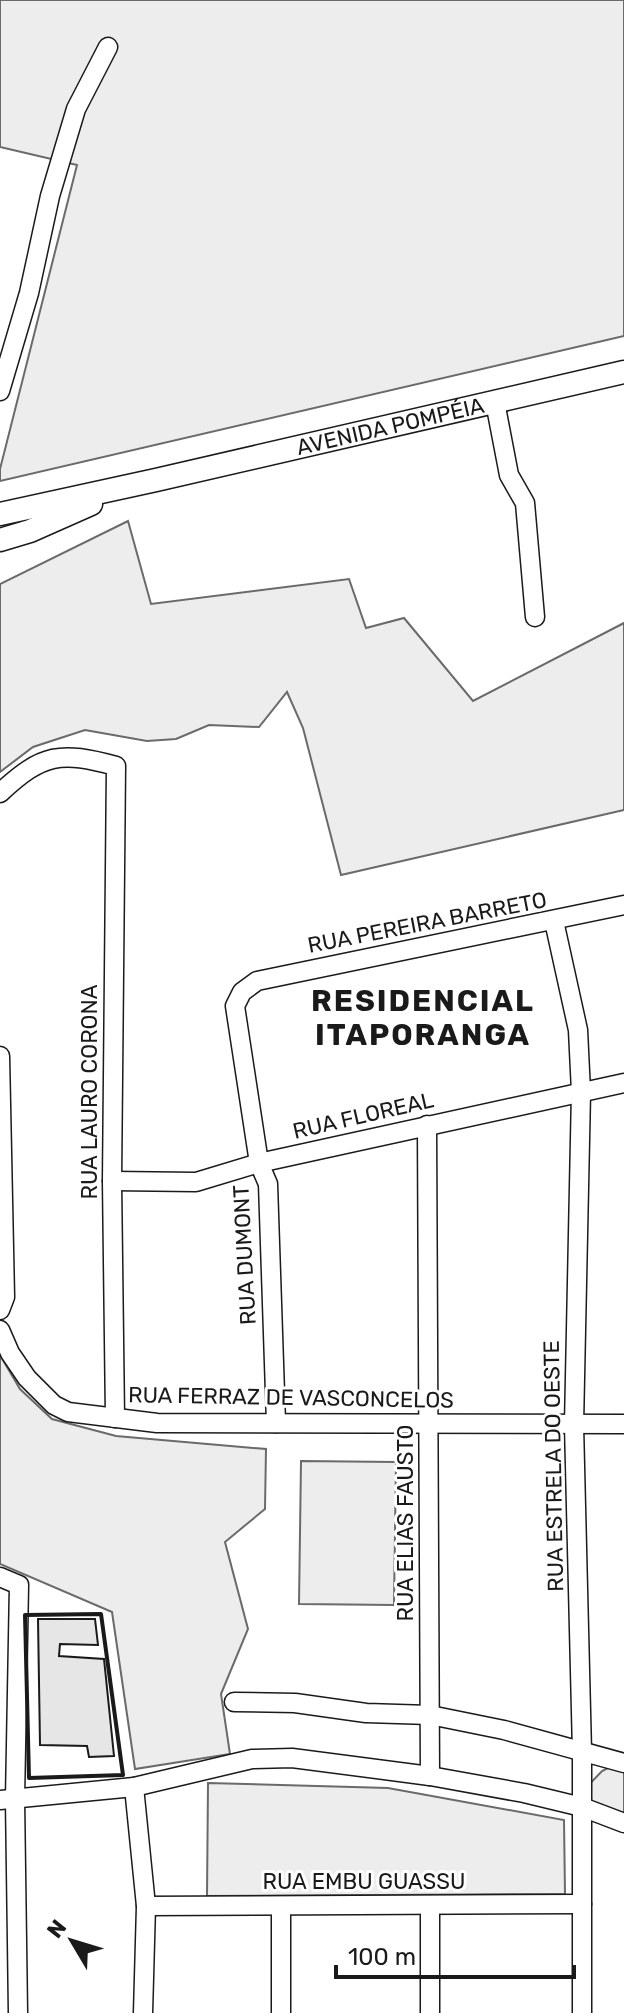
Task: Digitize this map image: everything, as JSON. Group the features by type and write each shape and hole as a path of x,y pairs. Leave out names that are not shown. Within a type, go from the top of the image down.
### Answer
{"main road":[{"name":"AVENIDA POMPÉIA","path":"0,514 624,372"},
{"name":"AVENIDA POMPÉIA","path":"0,540 156,480"},
{"path":"0,533 30,531"}],"street":[{"path":"0,391 29,293 50,196 76,109 108,47"},
{"path":"495,402 509,475 525,503 535,617"},
{"name":"RUA LAURO CORONA","path":"0,793 26,769 57,757 80,756 116,766 112,1181 115,1418"},
{"name":"RUA PEREIRA BARRETO","path":"242,992 257,981 624,905"},
{"name":"RUA ESTRELA DO OESTE","path":"554,921 578,1030 581,1092 574,1425 582,1752 582,2013"},
{"name":"RUA DUMONT","path":"242,992 235,1006 259,1163 268,1184 276,1423"},
{"path":"0,1056 5,1297 0,1310"},
{"name":"RUA FLOREAL","path":"112,1181 196,1182 259,1163 624,1083"},
{"name":"RUA ELIAS FAUSTO","path":"427,1125 430,1776"},
{"name":"RUA FERRAZ DE VASCONCELOS","path":"0,1330 10,1353 27,1378 54,1405 68,1412 157,1423 624,1424"},
{"path":"0,1577 19,1585 7,1799 18,2013"},
{"path":"234,1702 295,1703 366,1713 430,1715 504,1730 624,1763"},
{"path":"7,1799 134,1787 252,1759 292,1758 430,1776 524,1793 582,1807 624,1823"},
{"path":"134,1787 146,1906 143,2013"},
{"name":"RUA EMBU GUASSU","path":"146,1906 582,1904"},
{"path":"430,1905 430,2013"},
{"path":"281,1906 281,2013"}],"shaded area":[{"path":"0,0 624,0 624,336 0,481 0,469 77,165 0,147"},
{"path":"128,521 151,604 349,579 366,628 404,618 473,701 624,623 624,810 341,875 303,728 287,692 259,727 209,725 176,739 147,741 85,730 33,747 0,772 0,584"},
{"path":"0,1355 20,1389 52,1419 116,1436 266,1449 265,1509 225,1542 248,1629 221,1694 230,1754 135,1769 112,1612 0,1564"},
{"path":"301,1461 396,1462 394,1605 299,1604"},
{"path":"624,1760 624,1820 599,1811 583,1791 602,1771"},
{"path":"208,1783 388,1788 564,1820 565,1894 207,1896"}],"building":[{"path":"38,1619 95,1619 98,1645 60,1644 59,1656 104,1659 114,1756 89,1757 87,1746 40,1745"}],"wall":[{"path":"101,1614 123,1775 29,1778 25,1615 101,1614"}],"district":[{"name":"RESIDENCIAL ITAPORANGA","path":"423,1018"}]}
